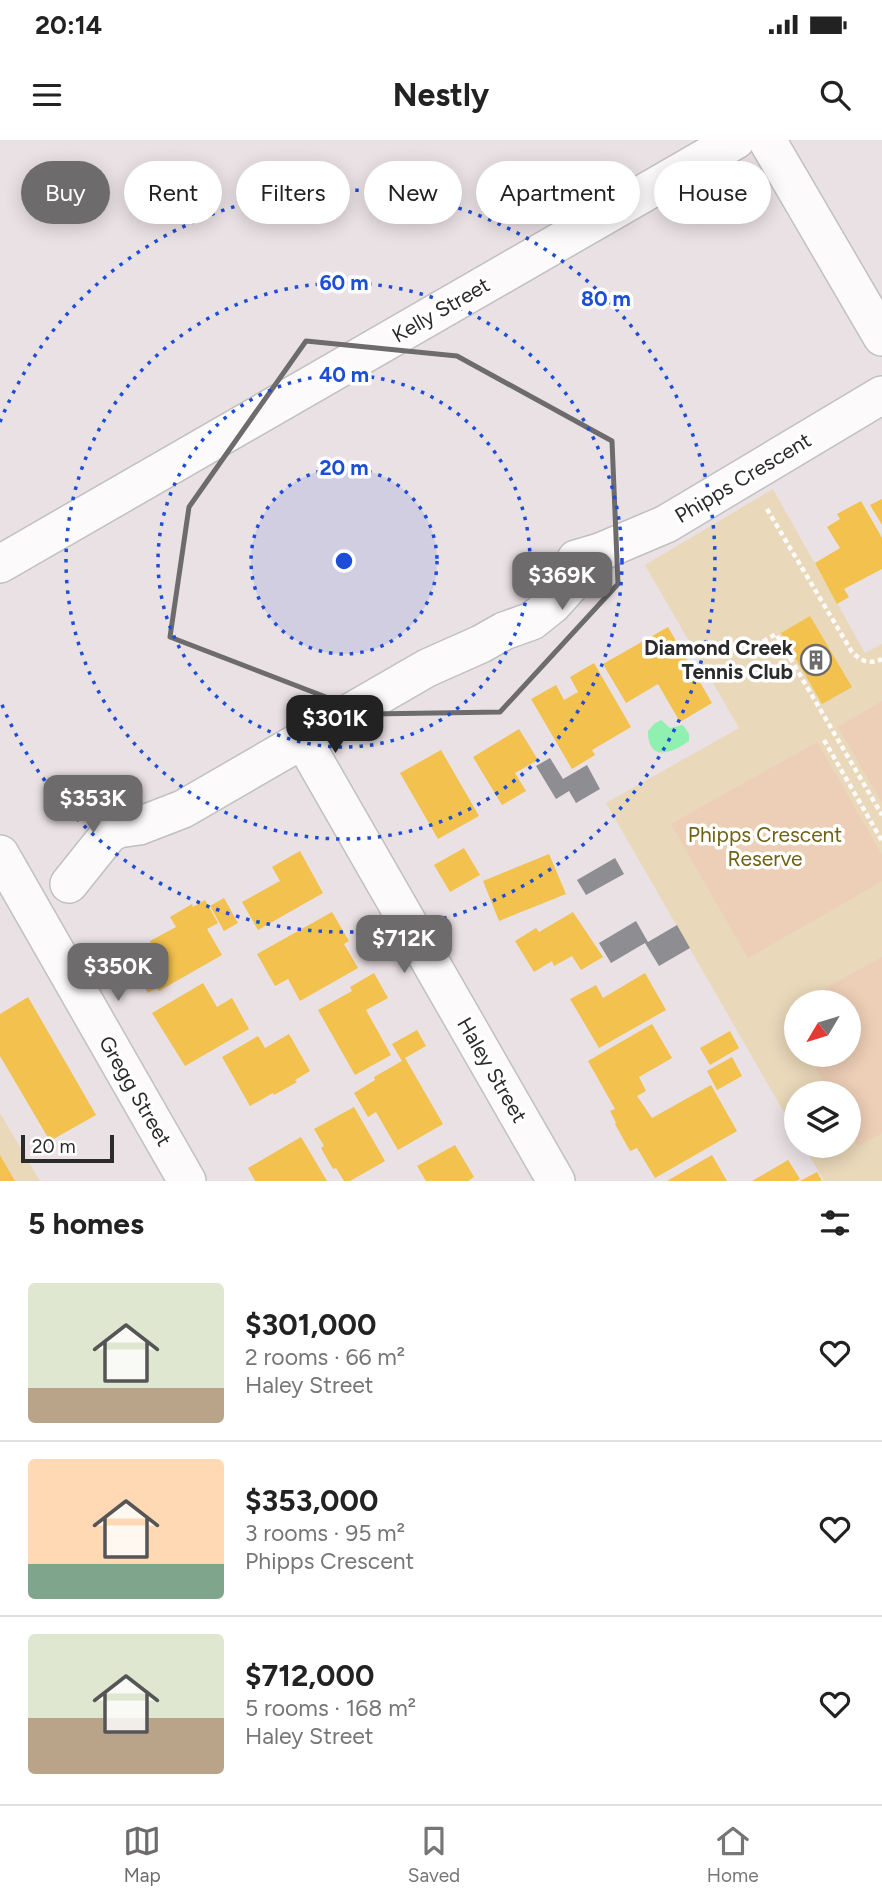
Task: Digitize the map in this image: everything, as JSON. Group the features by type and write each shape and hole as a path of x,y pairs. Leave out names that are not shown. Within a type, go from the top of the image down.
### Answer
{"street":[{"name":"Kelly Street","path":"0,564 736,140"},
{"path":"767,140 882,337"},
{"name":"Phipps Crescent","path":"13,908 69,884 109,834 118,829 139,826 194,803 427,668 505,631 571,561 654,530 882,395"},
{"name":"Haley Street","path":"303,740 556,1181"},
{"name":"Gregg Street","path":"0,854 13,908 187,1181"}],"path":[{"path":"767,509 852,652 860,660 870,663 882,659"},
{"path":"741,654 776,634 881,813 869,819"},
{"path":"824,740 882,841"}],"highlighted area":[{"path":"306,341 457,356 612,441 618,584 500,712 370,714 170,637 189,507"}],"green space":[{"name":"Phipps Crescent Reserve","path":"773,489 865,653 882,644 882,1181 824,1181 811,1158 861,1158 861,1081 784,1081 784,1112 606,803 739,728 645,565"},
{"path":"882,701 882,802 838,727"},
{"path":"817,742 882,855 882,881 748,958 671,824"},
{"path":"882,957 882,1133 861,1144 861,1081 823,1081 816,1068 861,1068 861,990 822,990"},
{"path":"0,1113 40,1181 15,1181 0,1155"}],"shaded area":[{"path":"661,720 670,728 683,725 689,734 689,741 668,752 656,751 649,741 648,731"}],"building: Homes":[{"path":"882,499 882,525 870,505"},
{"path":"861,501 882,538 882,569 844,589 849,597 837,604 815,563 840,548 827,527 840,519 837,514"},
{"name":"Diamond Creek Tennis Club","path":"810,616 852,687 822,704 781,633"},
{"path":"668,627 712,703 680,722 658,684 626,703 603,664"},
{"path":"594,663 631,727 592,750 595,755 572,769 531,699 556,685 564,700 578,692 570,677"},
{"path":"519,729 538,760 515,773 526,791 502,805 473,757"},
{"path":"441,750 479,816 438,839 400,773"},
{"path":"464,848 480,875 450,892 434,865"},
{"path":"300,851 323,893 258,930 242,902 280,881 272,867"},
{"path":"549,854 566,894 499,921 483,881"},
{"path":"224,898 238,923 224,931 210,906"},
{"path":"205,900 218,923 207,929 222,955 159,991 157,988 148,993 130,963 152,946 150,941 176,927 170,917"},
{"path":"332,912 349,941 344,944 358,968 300,1001 288,979 275,986 257,954"},
{"path":"573,912 603,957 581,970 572,956 554,966 552,961 534,972 515,941 536,928 539,932"},
{"path":"374,973 388,998 366,1010 391,1055 355,1075 318,1010 352,991 350,987"},
{"path":"645,973 666,1010 599,1048 570,999 596,985 603,998"},
{"path":"203,983 217,1007 232,998 249,1029 185,1066 152,1013"},
{"path":"28,997 96,1115 50,1141 0,1056 0,1014"},
{"path":"652,1024 672,1058 639,1077 646,1091 637,1096 652,1118 711,1085 737,1131 655,1178 637,1148 630,1151 610,1111 615,1109 588,1061"},
{"path":"417,1030 426,1046 405,1058 443,1124 398,1150 376,1112 368,1117 354,1093 375,1080 374,1077 402,1061 392,1044"},
{"path":"730,1031 739,1048 710,1065 700,1048"},
{"path":"289,1034 310,1071 295,1080 297,1082 250,1106 222,1057 258,1036 265,1048"},
{"path":"732,1057 742,1076 717,1090 707,1071"},
{"path":"354,1107 385,1161 350,1181 344,1181 336,1168 333,1169 314,1129"},
{"path":"301,1137 327,1181 255,1181 248,1168"},
{"path":"455,1145 474,1177 468,1181 426,1181 417,1166"},
{"path":"0,1155 15,1181 0,1181"},
{"path":"712,1155 727,1181 667,1181"},
{"path":"788,1160 800,1179 752,1181"},
{"path":"817,1172 822,1181 800,1181"}],"building: Industry":[{"path":"550,758 563,779 587,765 600,789 576,803 569,791 556,799 536,766"},
{"path":"615,858 624,874 586,895 577,880"},
{"path":"636,921 648,942 677,925 690,948 659,966 645,943 611,963 599,943"}],"place":[{"name":"Diamond Creek Tennis Club","path":"816,660"}]}
